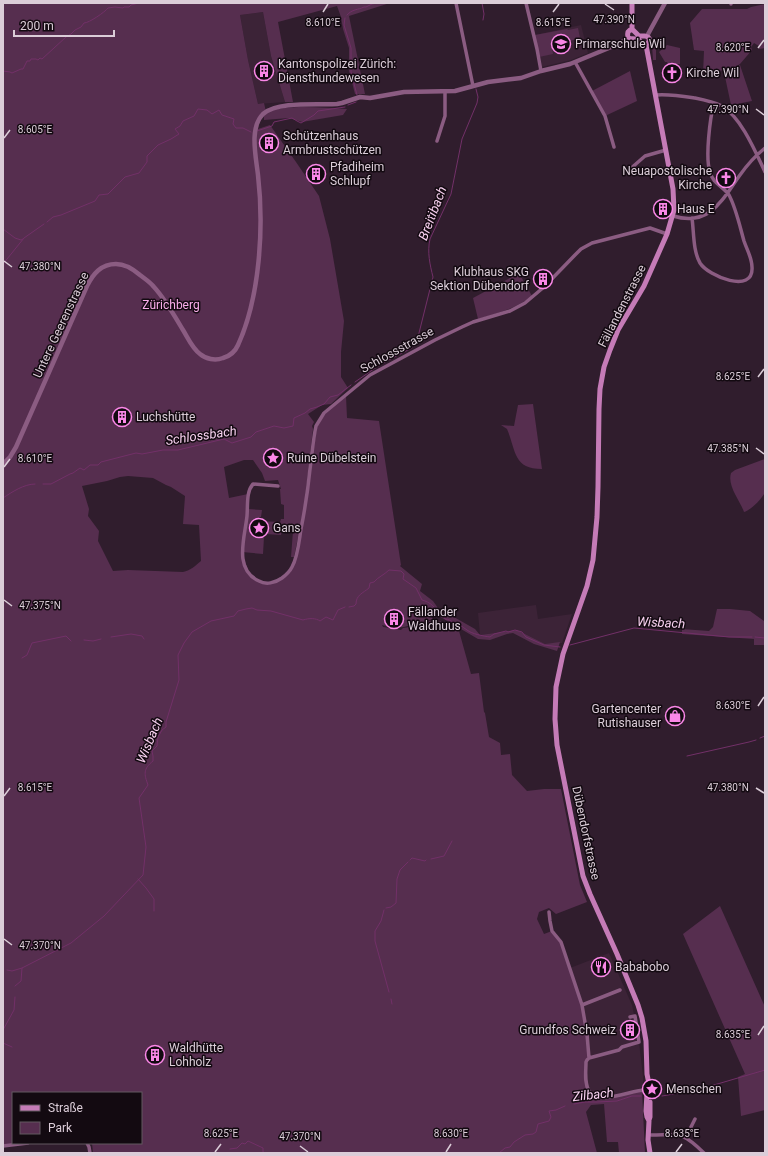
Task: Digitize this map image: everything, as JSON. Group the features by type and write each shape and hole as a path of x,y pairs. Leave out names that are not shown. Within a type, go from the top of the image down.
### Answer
{"main road":[{"path":"632,3 632,30 628,32 628,37 646,45"},
{"path":"632,30 639,36 647,36"},
{"name":"Fällandenstrasse","path":"565,648 587,586 593,560 597,517 600,389 604,367 618,330 644,286 667,234 673,216 674,198 646,45 650,40 647,36"},
{"name":"Dübendorfstrasse","path":"565,648 556,687 555,719 557,745 583,876 636,998 642,1018 646,1041 647,1074 649,1084 646,1086 648,1093 646,1111 650,1134 650,1153"},
{"name":"Dübendorfstrasse","path":"648,1093 656,1092 654,1085 649,1084"}],"street":[{"path":"456,3 473,86"},
{"path":"526,3 537,49 540,71"},
{"path":"647,36 666,3"},
{"name":"Untere Geerenstrasse","path":"3,464 10,457 16,447 87,286 94,274 103,267 116,264 127,266 150,283 163,298 192,345 201,355 217,359 227,357 234,351 239,344 255,290 260,248 261,197 254,134 258,122 269,110 279,106 337,104 360,97 370,98 409,92 461,89 521,78 540,71 576,62 621,43 628,37"},
{"path":"576,62 605,116 614,146"},
{"path":"437,141 446,116 445,91"},
{"path":"656,94 682,95 714,103 727,109 735,117 754,149 765,172"},
{"path":"692,218 697,253 700,263 713,274 726,280 740,282 745,281 751,275 752,268 750,256 728,194 714,181 709,170 708,153 714,103"},
{"path":"673,216 685,219 704,215 712,211 728,194 748,164 765,148"},
{"path":"629,170 644,156 666,150"},
{"name":"Schlossstrasse","path":"278,486 253,484 250,488 242,552 242,560 249,574 255,579 269,583 283,578 292,566 298,547 315,431 321,417 331,406 370,375 383,367 473,322 510,311 525,303 544,287 574,256 592,243 650,228 667,234"},
{"path":"549,912 552,931 560,942 582,1005 589,1058 586,1062 587,1085 589,1091 599,1098 648,1093"},
{"path":"582,1005 620,990"},
{"path":"589,1058 619,1050 622,1047 639,1042 635,1016 630,1017"},
{"path":"686,1137 695,1119"},
{"path":"650,1134 673,1134 686,1137 703,1153"},
{"path":"3,1146 20,1144"}],"shaded area":[{"path":"263,12 271,56 285,102 258,104 240,15"},
{"name":"Primarschule Wil","path":"581,25 588,53 571,60 542,67 535,35"},
{"path":"536,605 538,619 572,614 562,643 545,644 517,630 480,635 478,613"},
{"path":"609,953 632,1005 638,1034 643,1088 627,1093 599,1098 589,1091 570,968"}],"green space":[{"name":"Zürichberg","path":"3,3 390,3 349,16 365,94 355,94 349,71 349,48 337,6 278,22 293,102 285,102 271,56 263,12 240,15 258,104 264,103 266,112 296,107 347,109 343,115 302,122 289,118 264,120 264,115 259,123 258,129 270,125 319,196 330,239 344,321 341,352 341,377 348,388 331,404 322,405 308,414 314,422 312,426 313,429 304,506 317,427 326,413 346,396 347,418 379,421 400,566 422,584 420,591 433,601 438,608 475,629 480,635 517,630 545,644 560,642 557,651 534,644 513,633 490,640 478,639 437,615 432,608 428,610 433,619 404,627 394,628 382,625 383,627 401,630 403,628 425,622 438,621 459,631 471,674 479,673 489,737 500,743 501,755 510,754 512,775 527,791 561,789 580,885 587,902 556,914 549,908 539,912 537,919 544,934 552,931 561,942 582,1005 589,1058 587,1060 587,1085 589,1091 599,1098 642,1090 645,1153 619,1153 618,1142 607,1142 604,1104 591,1105 586,1112 597,1153 93,1153 92,1144 142,1144 142,1092 12,1092 12,1144 20,1144 3,1146","holes":["244,460 253,460 262,473 265,481 278,480 281,489 281,504 284,505 284,519 281,519 280,522 259,521 262,510 248,509 248,494 229,498 224,467","128,476 153,478 185,496 183,524 199,525 201,561 193,568 183,572 128,570 113,571 98,541 99,531 88,516 89,509 82,486","304,510 296,557 289,572 276,581 262,583 249,574 242,552 263,554 265,534 281,535 282,530 293,531 291,557 294,557"]},
{"path":"765,4 765,48 759,49 759,46 754,43 751,47 752,50 740,64 734,68 703,74 704,51 694,50 690,23 702,9 747,9"},
{"path":"578,28 580,38 570,41 569,37 551,40 553,54 539,57 535,35"},
{"path":"653,42 666,45 656,49 656,60 653,60"},
{"path":"667,45 680,48 680,64 675,63 669,66 667,62 665,62 659,52"},
{"path":"740,65 752,101 731,105 724,72 735,69"},
{"path":"630,71 637,101 605,116 592,91"},
{"path":"519,273 532,296 499,313 478,319 473,298"},
{"path":"533,404 542,469 526,466 521,462 514,451 507,429 501,425 514,426 518,405"},
{"path":"765,459 765,492 756,504 744,512 732,488 730,478 731,473 735,470"},
{"path":"717,609 750,611 765,621 765,645 754,645 754,639 682,634 682,629 709,631 713,627"},
{"path":"720,906 765,1007 765,1110 741,1116 738,1077 745,1074 683,934"}],"waterway":[{"path":"3,71 12,73 23,69 27,61 30,61 31,59 42,59 84,23 97,17 108,8 123,8 139,3"},
{"path":"347,15 353,11 377,3"},
{"name":"Breitibach","path":"482,3 484,14 483,20"},
{"path":"345,18 344,25 351,48 351,72 357,95"},
{"name":"Breitibach","path":"415,346 433,277 429,254 430,239 451,194 462,139 477,103 478,97 476,89"},
{"path":"348,105 356,102"},
{"path":"257,131 272,126 274,122 292,118 301,123 318,111 345,107"},
{"path":"47,222 53,217 95,201 99,195 108,194 125,177 139,173 147,162 147,156 158,145 179,134 175,129 180,126 183,121 194,116 198,109 207,110 212,114 219,110 222,115 234,119 233,124 236,128 243,128 251,132"},
{"path":"3,264 24,238 44,224"},
{"path":"3,229 15,238 21,240 23,239"},
{"name":"Breitibach","path":"355,382 381,364 412,348"},
{"name":"Schlossbach","path":"43,484 51,484 80,468 84,470 90,465 98,465 101,462 136,453 142,454 163,450 178,450 224,439 232,443 251,437 256,432 274,426 284,428 293,426 294,418 310,409 324,404 330,397 338,395 351,385"},
{"name":"Schlossbach","path":"3,498 22,487 35,484"},
{"name":"Wisbach","path":"349,607 356,604 357,598 369,588 370,583 374,582 389,570 401,571 404,574 403,579 416,588 422,600 432,605 438,615 443,615 445,619 458,624 469,631 478,635 490,637 494,634 515,630 522,632 526,637 544,645 560,647"},
{"name":"Wisbach","path":"15,986 21,981 22,968 71,943 104,916 143,875 146,847 139,798 148,785 145,772 147,767 153,761 152,751 157,746 158,737 162,730 166,727 166,722 179,680 178,655 192,632 211,621 234,616 238,611 252,608 271,611 303,620 316,619 320,621 326,617 333,620 338,610 345,607"},
{"name":"Wisbach","path":"570,645 634,628 729,637 752,637"},
{"path":"111,637 131,634 142,636 144,639"},
{"path":"22,658 27,655 32,643 66,636 71,641"},
{"name":"Wisbach","path":"755,637 765,638"},
{"path":"84,640 93,641 101,639"},
{"path":"760,738 765,736"},
{"path":"687,756 756,740"},
{"path":"431,859 444,856 452,841"},
{"path":"410,860 412,858 426,860"},
{"path":"386,908 391,907 396,903 397,879 400,870 408,862"},
{"path":"138,879 154,899 154,911"},
{"path":"384,910 381,921 375,931 375,941 389,992"},
{"path":"7,970 12,971 22,968"},
{"name":"Wisbach","path":"3,1030 14,1010 15,997"},
{"path":"391,999 392,1004"},
{"path":"3,1043 12,1047"},
{"name":"Zilbach","path":"662,1096 697,1090 765,1070"},
{"name":"Zilbach","path":"574,1104 585,1102 617,1101 632,1096 641,1096"},
{"name":"Zilbach","path":"499,1153 505,1148 510,1147 514,1142 525,1135 536,1132 538,1124 549,1121 551,1117 549,1111 565,1106"},
{"name":"Zilbach","path":"230,1149 237,1148 242,1143 245,1144 248,1141 263,1148 263,1152 265,1153"}],"place":[{"name":"Primarschule Wil","path":"561,44"},
{"name":"Kantonspolizei Zürich: Diensthundewesen","path":"264,71"},
{"name":"Kirche Wil","path":"672,73"},
{"name":"Schützenhaus Armbrustschützen","path":"269,143"},
{"name":"Pfadiheim Schlupf","path":"316,174"},
{"name":"Neuapostolische Kirche","path":"726,178"},
{"name":"Haus E","path":"663,209"},
{"name":"Klubhaus SKG Sektion Dübendorf","path":"543,279"},
{"name":"Luchshütte","path":"122,417"},
{"name":"Ruine Dübelstein","path":"273,458"},
{"name":"Gans","path":"259,528"},
{"name":"Fällander Waldhuus","path":"394,619"},
{"name":"Gartencenter Rutishauser","path":"675,716"},
{"name":"Bababobo","path":"601,967"},
{"name":"Grundfos Schweiz","path":"630,1030"},
{"name":"Waldhütte Lohholz","path":"155,1055"},
{"name":"Menschen","path":"652,1089"}]}
